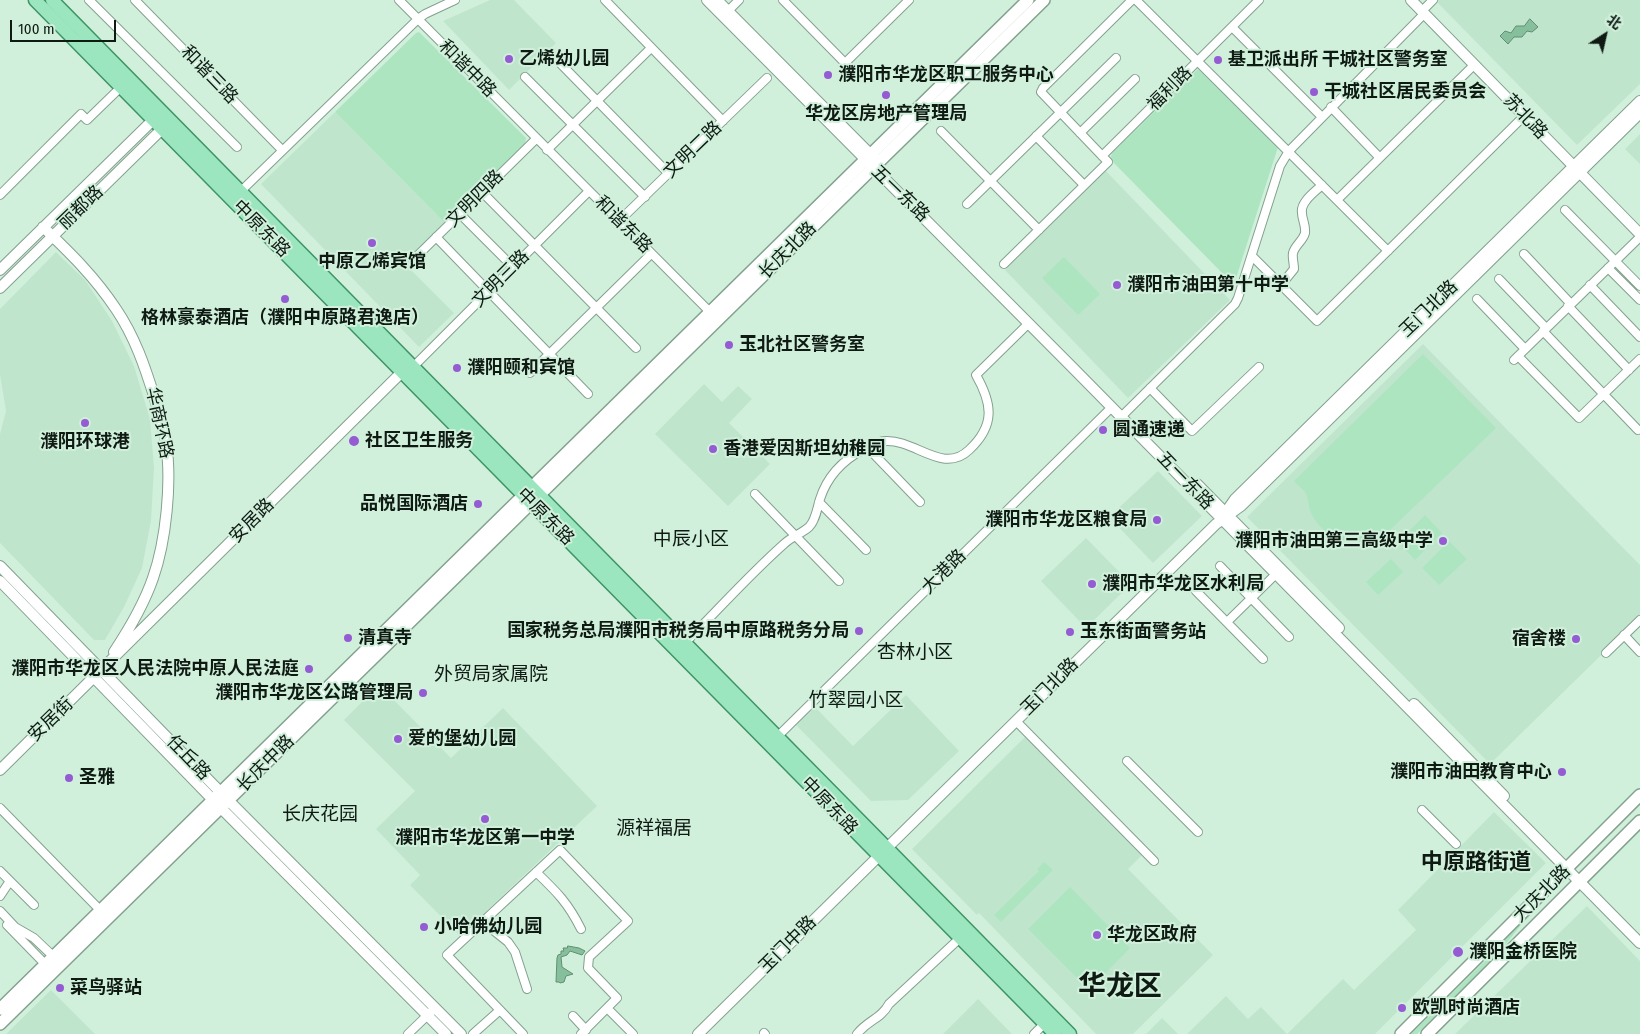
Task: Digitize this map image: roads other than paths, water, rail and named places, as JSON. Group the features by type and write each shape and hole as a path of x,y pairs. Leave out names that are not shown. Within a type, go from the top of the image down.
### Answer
{"main road":[{"name":"中原东路","path":"35,0 162,129 407,369 882,852 1070,1034"},
{"name":"中原东路","path":"52,0 240,192 407,369"},
{"name":"长庆北路","path":"532,495 872,161 1028,0"},
{"name":"长庆北路","path":"532,495 710,312 1044,0"},
{"name":"中原东路","path":"532,495 685,643 777,737 960,938 1055,1034"},
{"name":"长庆中路","path":"0,1024 221,801 532,495"},
{"name":"大庆北路","path":"1401,1034 1640,795"},
{"name":"长庆中路","path":"0,1009 101,911 221,801"},
{"name":"大庆北路","path":"1427,1034 1640,821"}],"street":[{"path":"89,0 237,147"},
{"name":"和谐三路","path":"136,0 282,150"},
{"path":"142,6 149,0"},
{"name":"和谐中路","path":"399,0 536,138"},
{"path":"240,192 418,19 424,14 455,0"},
{"path":"605,0 723,121"},
{"name":"五一东路","path":"707,0 872,161 1225,515 1569,866 1640,943"},
{"name":"五一东路","path":"717,0 872,161 879,172 1112,407 1124,414"},
{"path":"728,11 739,0"},
{"path":"783,0 845,63 909,0"},
{"path":"1004,264 1108,162 1041,92 1132,0"},
{"path":"1136,0 1388,251"},
{"name":"福利路","path":"1102,156 1259,0"},
{"name":"苏北路","path":"1411,0 1426,5 1579,167 1640,235"},
{"path":"1124,414 1235,304 1280,166 1288,151 1426,5"},
{"name":"苏北路","path":"1426,5 1474,65 1524,116 1640,224"},
{"path":"1232,27 1322,117"},
{"path":"547,150 652,48"},
{"path":"551,54 669,174"},
{"path":"967,204 1116,58"},
{"path":"1337,200 1474,65"},
{"path":"526,77 645,197"},
{"name":"文明二路","path":"619,222 767,78"},
{"path":"1080,133 1135,79"},
{"path":"0,195 81,114 87,120 121,87"},
{"name":"玉门北路","path":"1579,167 1640,101"},
{"path":"1331,107 1379,157"},
{"name":"玉门北路","path":"882,852 1225,515 1235,500 1579,167 1640,113"},
{"path":"1252,256 1317,321 1524,116"},
{"name":"丽都路","path":"0,270 153,120"},
{"name":"丽都路","path":"0,288 162,129"},
{"path":"941,131 1039,230"},
{"path":"1036,136 1084,185"},
{"name":"和谐东路","path":"536,138 710,312"},
{"name":"文明四路","path":"413,260 536,138"},
{"path":"1281,284 1294,269 1293,252 1304,237 1305,224 1301,212 1303,206 1322,185"},
{"name":"文明三路","path":"407,369 589,191"},
{"path":"482,192 636,348"},
{"path":"1565,210 1640,286"},
{"path":"460,214 513,267"},
{"name":"华商环路","path":"43,227 90,274 117,310 130,332 148,375 166,444 168,494 163,536 154,576 128,631 98,674"},
{"path":"1640,235 1616,261 1516,358 1579,418 1640,359"},
{"path":"436,237 588,394"},
{"path":"530,374 651,254"},
{"path":"1524,254 1628,370"},
{"path":"1608,268 1640,300"},
{"path":"1499,279 1638,430"},
{"path":"1590,286 1640,337"},
{"path":"1476,299 1525,349"},
{"path":"685,643 781,546 810,526 825,487 837,469 857,452 883,441 894,441 938,457 954,459 971,449 985,428 989,406 986,393 976,375 1029,323"},
{"path":"1150,388 1192,431 1259,367"},
{"name":"安居路","path":"98,674 407,369"},
{"name":"大港路","path":"777,737 1112,407"},
{"path":"867,447 920,502"},
{"path":"754,494 839,581"},
{"path":"820,502 866,550"},
{"name":"五一东路","path":"1225,515 1276,574 1569,866"},
{"name":"任丘路","path":"0,566 98,674 221,801 431,1012 461,1034"},
{"path":"1220,566 1289,637"},
{"path":"1227,622 1276,574"},
{"name":"任丘路","path":"0,581 98,674"},
{"path":"1196,591 1263,659"},
{"path":"1606,653 1640,620"},
{"path":"1624,636 1640,652"},
{"name":"安居街","path":"0,770 98,674"},
{"path":"1016,721 1154,862"},
{"path":"1128,761 1198,832"},
{"path":"0,808 101,911"},
{"path":"1422,810 1456,844"},
{"path":"523,1034 447,955 560,850 628,921 589,957 588,962 588,968 617,998 584,1032 573,1016"},
{"name":"玉门中路","path":"698,1034 882,852"},
{"path":"0,871 34,905"},
{"path":"536,872 559,894 572,911 581,929"},
{"name":"五一东路","path":"1581,879 1640,934"},
{"path":"0,896 10,882"},
{"path":"0,911 15,927 34,938 50,961"},
{"path":"0,919 50,961"},
{"path":"483,922 508,942 515,952 527,989"},
{"path":"857,1034 869,1022 884,1013 888,1004 960,938"},
{"path":"607,1008 633,1034"},
{"path":"473,1034 500,1010"},
{"path":"408,1034 431,1012"},
{"name":"任丘路","path":"431,1012 446,1034"},
{"path":"1034,1034 1045,1023"}],"place":[{"name":"乙烯幼儿园","path":"509,59"},
{"name":"基卫派出所 干城社区警务室","path":"1218,60"},
{"name":"濮阳市华龙区职工服务中心","path":"828,75"},
{"name":"干城社区居民委员会","path":"1314,92"},
{"name":"华龙区房地产管理局","path":"886,95"},
{"name":"中原乙烯宾馆","path":"372,243"},
{"name":"濮阳市油田第十中学","path":"1117,285"},
{"name":"格林豪泰酒店（濮阳中原路君逸店）","path":"285,299"},
{"name":"玉北社区警务室","path":"729,345"},
{"name":"濮阳颐和宾馆","path":"457,368"},
{"name":"濮阳环球港","path":"85,423"},
{"name":"圆通速递","path":"1103,430"},
{"name":"社区卫生服务","path":"354,441"},
{"name":"香港爱因斯坦幼稚园","path":"713,449"},
{"name":"品悦国际酒店","path":"478,504"},
{"name":"濮阳市华龙区粮食局","path":"1157,520"},
{"name":"濮阳市油田第三高级中学","path":"1443,541"},
{"name":"濮阳市华龙区水利局","path":"1092,584"},
{"name":"国家税务总局濮阳市税务局中原路税务分局","path":"859,631"},
{"name":"玉东街面警务站","path":"1070,632"},
{"name":"清真寺","path":"348,638"},
{"name":"宿舍楼","path":"1576,639"},
{"name":"濮阳市华龙区人民法院中原人民法庭","path":"309,669"},
{"name":"濮阳市华龙区公路管理局","path":"423,693"},
{"name":"爱的堡幼儿园","path":"398,739"},
{"name":"濮阳市油田教育中心","path":"1562,772"},
{"name":"圣雅","path":"69,778"},
{"name":"濮阳市华龙区第一中学","path":"485,819"},
{"name":"小哈佛幼儿园","path":"424,927"},
{"name":"华龙区政府","path":"1097,935"},
{"name":"濮阳金桥医院","path":"1458,952"},
{"name":"菜鸟驿站","path":"60,988"},
{"name":"欧凯时尚酒店","path":"1402,1008"}],"district":[{"name":"中辰小区","path":"691,540"},
{"name":"杏林小区","path":"915,653"},
{"name":"外贸局家属院","path":"491,675"},
{"name":"竹翠园小区","path":"856,701"},
{"name":"长庆花园","path":"320,815"},
{"name":"源祥福居","path":"654,829"},
{"name":"中原路街道","path":"1476,863"},
{"name":"华龙区","path":"1120,987"}]}
